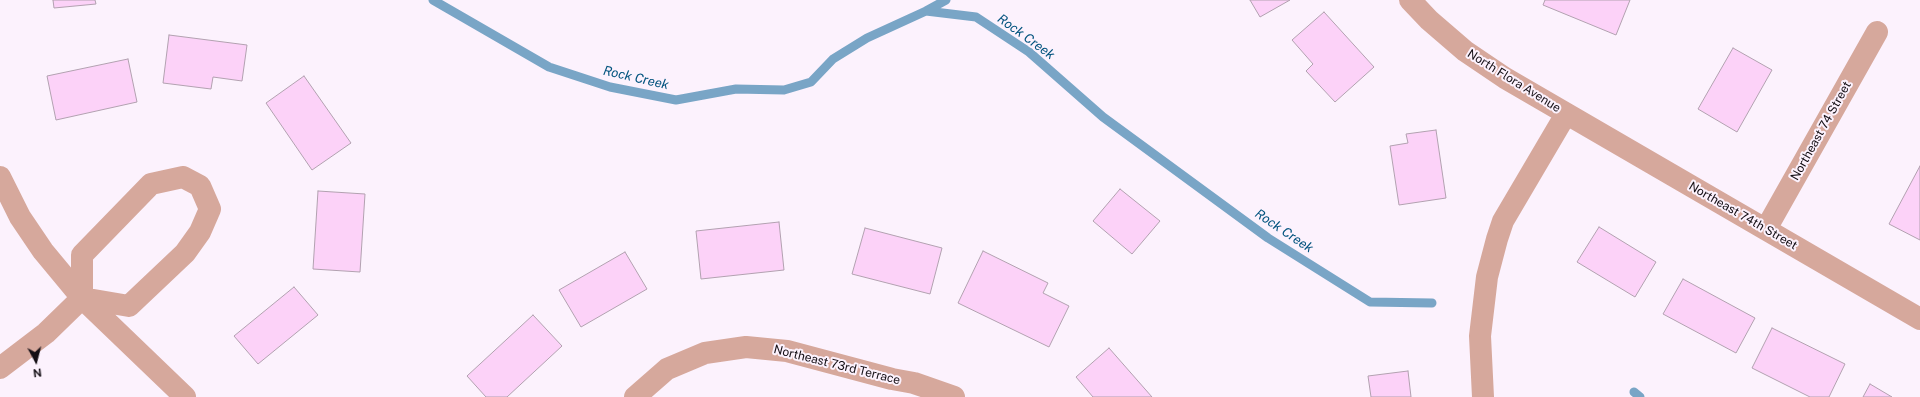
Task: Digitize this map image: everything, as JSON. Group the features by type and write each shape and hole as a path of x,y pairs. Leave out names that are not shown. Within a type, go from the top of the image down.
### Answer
{"street":[{"name":"North Flora Avenue","path":"1410,0 1428,20 1465,51 1505,78 1566,114"},
{"name":"Northeast 74 Street","path":"1766,229 1877,32"},
{"name":"Northeast 74th Street","path":"1566,114 1920,319"},
{"path":"1483,397 1480,336 1487,277 1497,239 1503,221 1566,114"},
{"path":"0,177 20,217 43,251 82,298 185,397"},
{"path":"0,368 46,333 82,298 82,255 151,184 183,177 200,186 210,209 200,232 180,258 129,306 82,298"},
{"name":"Northeast 73rd Terrace","path":"635,397 667,369 705,353 746,347 787,351 892,379 914,383 954,397"}],"building":[{"path":"53,0 95,0 96,4 54,8"},
{"path":"1250,0 1290,0 1260,17"},
{"path":"1545,0 1630,0 1616,35 1543,5"},
{"path":"1324,12 1374,67 1335,102 1306,71 1313,64 1292,40"},
{"path":"169,35 247,45 242,81 213,77 211,89 163,83"},
{"path":"1733,48 1772,70 1737,132 1698,109"},
{"path":"128,59 137,102 56,120 47,76"},
{"path":"304,76 351,143 312,170 266,103"},
{"path":"1436,130 1446,198 1399,205 1390,146 1408,143 1406,134"},
{"path":"1920,166 1920,240 1889,224"},
{"path":"1120,189 1160,221 1132,254 1093,221"},
{"path":"318,191 365,194 360,272 313,269"},
{"path":"779,222 784,270 701,279 696,231"},
{"path":"1599,227 1656,262 1635,297 1577,262"},
{"path":"865,228 942,248 930,294 852,274"},
{"path":"983,251 1048,283 1043,293 1069,306 1049,347 958,303"},
{"path":"625,252 647,289 581,327 559,290"},
{"path":"1683,279 1755,318 1736,353 1663,314"},
{"path":"294,287 318,315 258,364 234,336"},
{"path":"533,315 562,346 507,397 486,397 467,376"},
{"path":"1772,328 1845,364 1829,397 1810,397 1752,368"},
{"path":"1109,348 1152,397 1093,397 1076,377"},
{"path":"1408,371 1411,397 1371,397 1368,376"},
{"path":"1870,384 1892,397 1863,397"}],"waterway":[{"name":"Rock Creek","path":"433,0 549,67 610,87 676,100 736,89 784,90 811,82 833,59 867,38 926,11 976,17 1029,52 1103,117 1268,238 1370,302 1432,303"},
{"path":"926,11 946,0"},
{"name":"Rock Creek","path":"1634,392 1640,397"}]}
